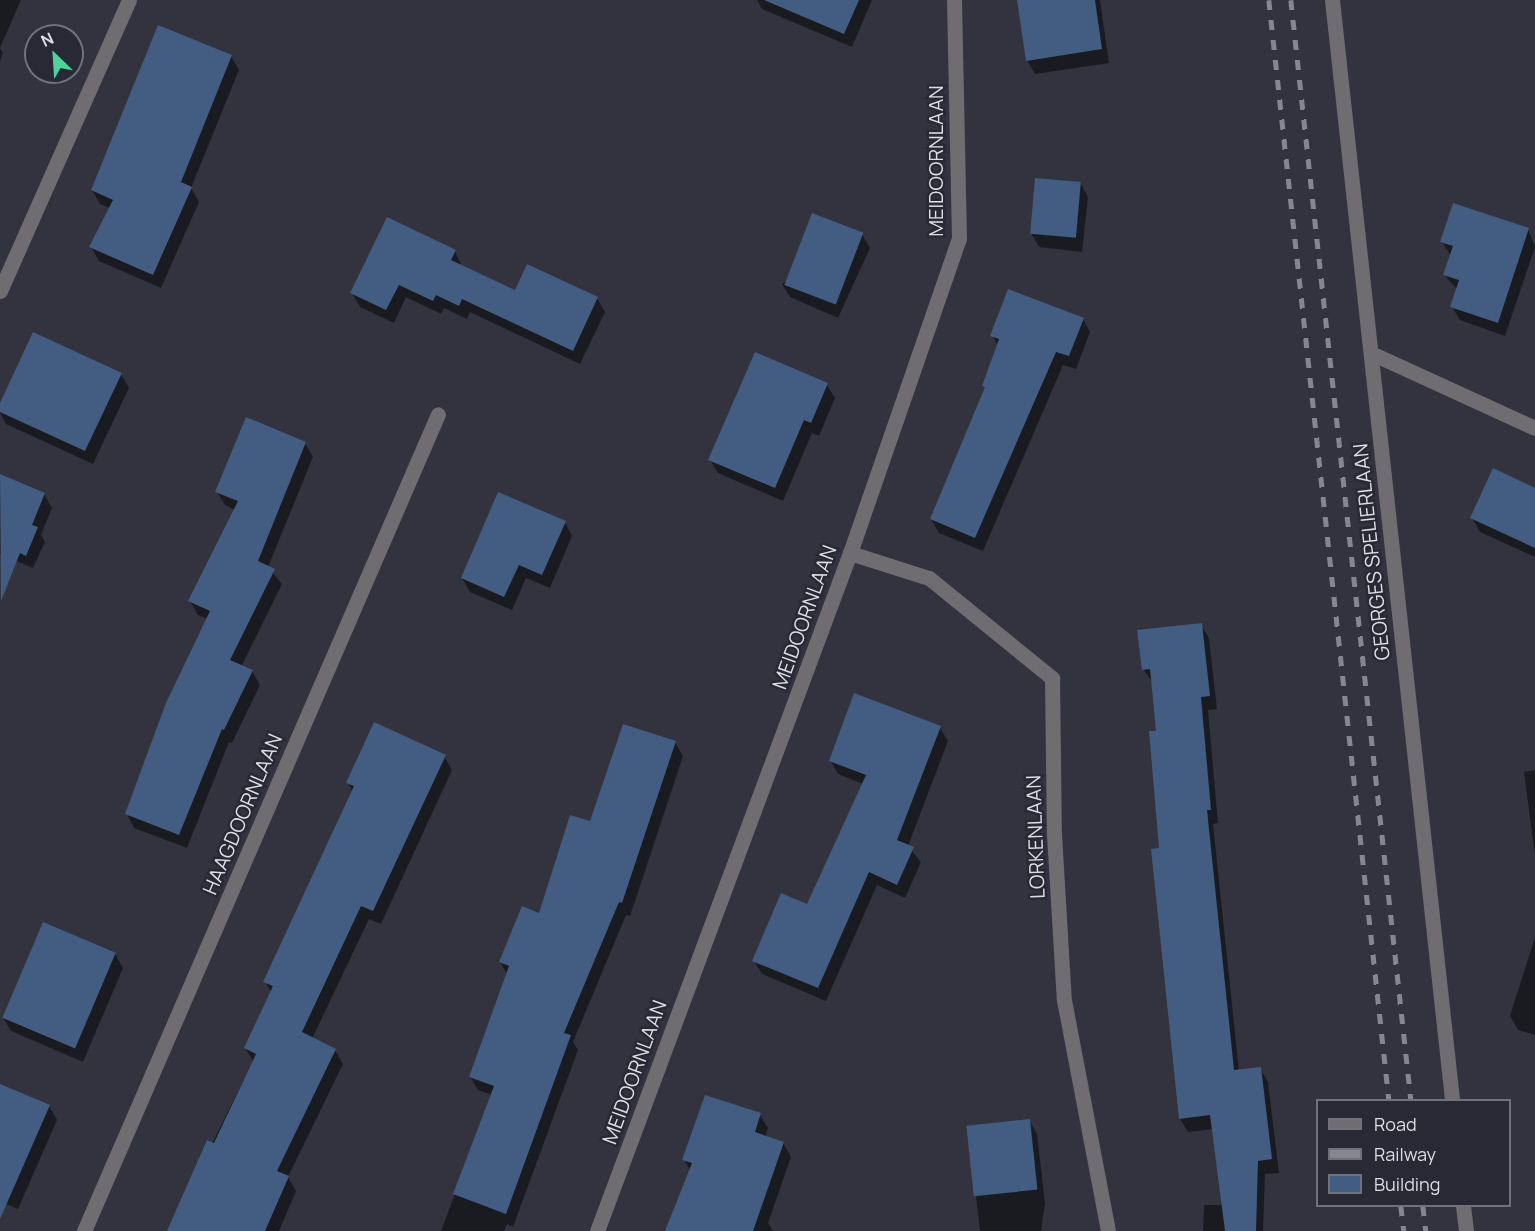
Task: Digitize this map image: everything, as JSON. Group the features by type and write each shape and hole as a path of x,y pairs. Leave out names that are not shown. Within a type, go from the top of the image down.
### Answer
{"street":[{"path":"0,291 129,0"},
{"name":"MEIDOORNLAAN","path":"597,1231 850,553 959,239 954,0"},
{"name":"GEORGES SPELIERLAAN","path":"1332,0 1452,1099"},
{"path":"1371,353 1535,428"},
{"name":"HAAGDOORNLAAN","path":"84,1231 438,414"},
{"name":"LORKENLAAN","path":"850,553 929,578 1052,678 1054,834 1064,1000 1108,1231"},
{"path":"1463,1207 1466,1231"}],"building":[{"path":"764,0 859,0 844,34"},
{"path":"1017,0 1095,0 1102,49 1026,61"},
{"path":"158,25 232,55 181,182 192,187 153,275 89,247 113,200 91,190"},
{"path":"1035,178 1081,182 1076,238 1030,234"},
{"path":"1453,203 1529,228 1498,323 1450,307 1459,280 1443,275 1453,246 1440,242"},
{"path":"812,213 863,233 836,305 784,285"},
{"path":"387,217 456,250 451,260 515,290 527,264 598,297 573,351 462,299 459,306 436,295 433,301 399,285 386,310 350,293"},
{"path":"1008,289 1084,318 1069,356 1056,352 975,538 930,519 985,387 982,386 999,339 990,336"},
{"path":"33,332 122,373 85,451 0,412 0,403"},
{"path":"755,352 828,383 811,423 804,420 775,488 708,460"},
{"path":"246,417 306,442 258,561 275,569 230,660 253,670 224,730 222,729 179,835 125,814 166,703 210,611 188,601 238,501 215,492"},
{"path":"1493,468 1535,488 1535,548 1470,518"},
{"path":"0,474 45,493 32,525 38,527 26,556 20,553 1,601"},
{"path":"498,492 566,521 542,575 519,565 504,597 461,578"},
{"path":"1202,623 1210,696 1201,697 1211,810 1207,810 1234,1070 1261,1067 1272,1159 1258,1161 1256,1231 1225,1231 1210,1115 1179,1119 1151,849 1159,848 1149,731 1156,731 1150,669 1142,670 1137,630"},
{"path":"854,693 941,726 897,840 914,847 897,885 869,872 818,988 752,961 781,893 807,904 866,775 829,761"},
{"path":"374,722 446,755 373,911 361,906 302,1032 336,1049 277,1171 289,1176 265,1231 167,1231 207,1140 214,1143 256,1054 244,1048 273,986 263,982 354,786 346,783"},
{"path":"623,724 676,741 622,903 619,902 564,1033 571,1035 506,1214 453,1194 494,1086 469,1077 509,966 499,962 522,906 539,913 570,815 590,821"},
{"path":"43,922 116,953 75,1049 2,1018"},
{"path":"0,1084 50,1105 0,1219"},
{"path":"705,1095 761,1113 755,1132 784,1142 753,1231 665,1231 692,1163 682,1160"},
{"path":"1030,1119 1037,1190 974,1196 966,1126"}],"railway":[{"path":"1269,0 1389,1099"},
{"path":"1291,0 1411,1099"},
{"path":"1401,1207 1404,1231"},
{"path":"1423,1207 1426,1231"}]}
